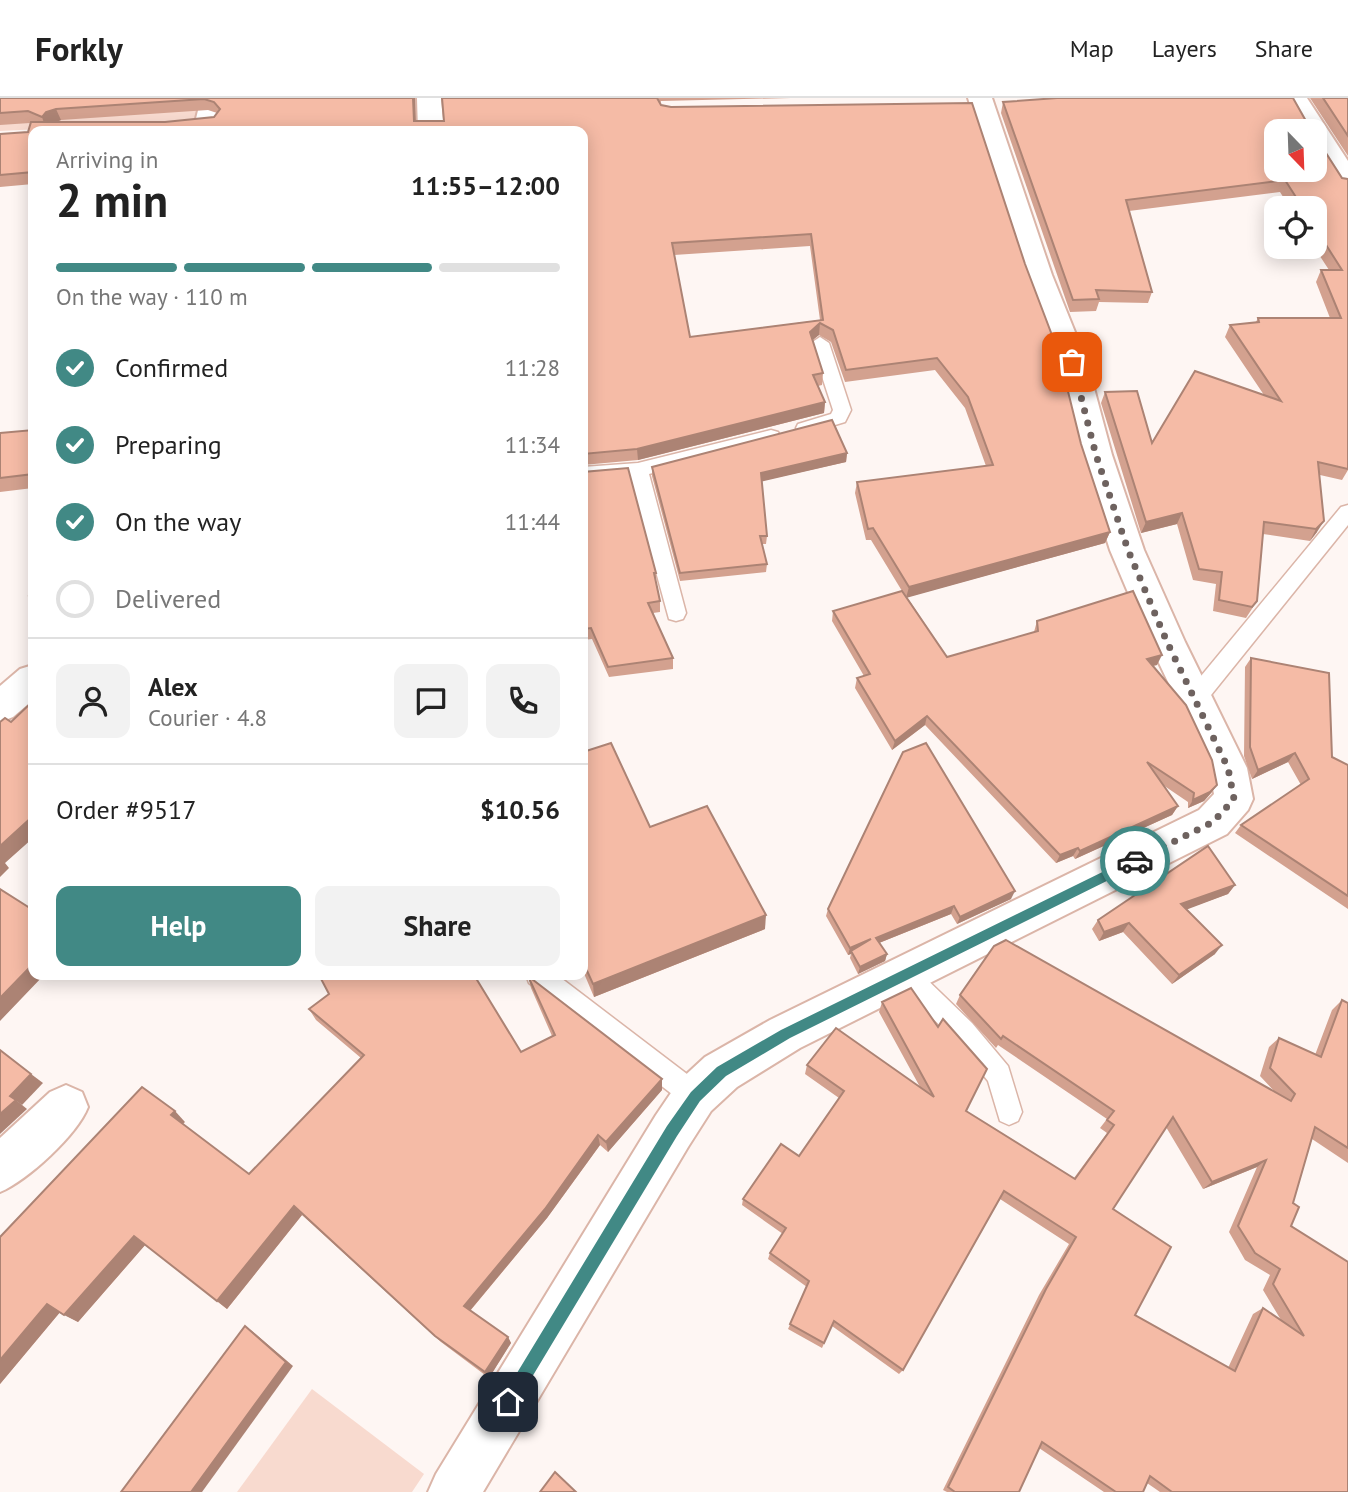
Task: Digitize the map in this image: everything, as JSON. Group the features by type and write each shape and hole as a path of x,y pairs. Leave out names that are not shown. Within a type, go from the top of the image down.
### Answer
{"street":[{"path":"429,98 431,126"},
{"path":"1295,98 1348,182"},
{"path":"454,1492 695,1096 721,1072 785,1034 1213,822 1234,799 1228,768 1128,550 1096,455 1072,362 1038,275 981,102"},
{"path":"182,123 209,117"},
{"path":"0,707 28,683"},
{"path":"0,1169 66,1107"}],"lane":[{"path":"588,474 638,470 839,418 842,410 820,343"},
{"path":"638,470 676,613"},
{"path":"1195,699 1348,512"},
{"path":"905,975 963,1031 999,1075 1009,1112"},
{"path":"544,980 695,1096"}],"shaded area":[{"path":"0,98 208,98 204,121 102,126 28,126 28,130 0,131"},
{"path":"312,1389 424,1474 412,1492 237,1492"}],"building":[{"path":"0,98 413,98 414,121 444,121 442,98 657,98 661,105 671,107 972,103 1025,264 1058,351 1081,444 1110,532 909,587 873,528 868,529 857,482 993,465 968,397 937,358 846,370 833,330 820,323 810,332 823,373 813,375 825,402 637,449 588,454 588,126 30,126 31,122 165,122 214,117 220,109 214,102 204,99 56,109 46,112 42,117 28,111 0,113","holes":["811,234 823,320 690,337 672,243"]},
{"path":"1057,98 1293,98 1305,119 1264,119 1264,182 1269,182 1126,200 1152,292 1096,290 1099,299 1073,300 1003,102"},
{"path":"1323,98 1348,98 1348,136"},
{"path":"28,132 28,172 0,175 0,134"},
{"path":"1327,155 1342,178 1348,179 1348,469 1318,462 1324,521 1316,529 1264,522 1257,601 1252,607 1219,600 1222,572 1199,569 1182,513 1146,522 1105,392 1137,391 1152,443 1195,371 1281,401 1230,325 1259,322 1258,318 1341,318 1321,270 1342,270 1327,246 1327,196 1295,196 1286,182 1327,182"},
{"path":"832,420 847,453 761,473 767,536 760,536 767,564 680,573 652,467"},
{"path":"28,430 28,475 0,478 0,433"},
{"path":"628,468 656,573 660,601 648,603 673,658 608,667 591,628 588,628 588,472"},
{"path":"902,591 947,657 1038,631 1037,621 1133,591 1162,655 1147,659 1186,705 1212,760 1217,785 1210,792 1193,800 1194,793 1147,762 1178,806 1080,851 1078,848 1060,855 927,716 895,741 857,678 870,674 833,611"},
{"path":"1251,658 1329,673 1332,757 1348,765 1348,896 1241,825 1309,779 1295,753 1258,770 1250,747"},
{"path":"28,706 28,821 0,846 0,722 5,718 11,722"},
{"path":"611,743 650,827 707,806 766,915 593,984 588,973 588,750"},
{"path":"926,743 1015,891 960,917 954,906 876,938 887,954 860,967 851,951 871,939 850,948 828,909 903,752"},
{"path":"1208,846 1235,885 1181,904 1222,945 1179,975 1129,923 1104,932 1098,920"},
{"path":"0,889 28,907 28,969 0,998"},
{"path":"1006,940 1291,1101 1295,1094 1270,1068 1279,1038 1321,1057 1342,1000 1348,1003 1348,1148 1315,1127 1293,1203 1299,1207 1291,1226 1348,1262 1348,1492 1172,1492 1150,1476 1143,1492 1116,1492 1042,1442 1019,1492 955,1492 948,1487 1046,1289 1076,1237 1004,1191 903,1370 834,1321 824,1343 790,1324 809,1281 770,1253 786,1228 743,1199 781,1144 799,1156 844,1091 807,1065 836,1028 934,1097 882,1002 911,988 938,1027 943,1019 987,1069 966,1111 1075,1179 1114,1125 1107,1120 1114,1111 1003,1036 1001,1039 960,995 994,946","holes":["1173,1117 1212,1182 1266,1160 1238,1226 1255,1253 1280,1269 1273,1284 1304,1336 1263,1308 1235,1371 1135,1315 1171,1247 1113,1209"]},
{"path":"322,980 477,980 521,1052 555,1035 530,980 533,980 662,1079 606,1142 598,1135 545,1209 464,1306 508,1337 485,1372 435,1336 294,1206 217,1301 134,1236 64,1315 47,1304 0,1360 0,1237 142,1087 175,1111 171,1115 249,1174 364,1055 309,1009 329,994"},
{"path":"0,1050 31,1074 10,1096 16,1100 0,1114"},
{"path":"245,1326 286,1362 191,1492 121,1492"},
{"path":"555,1472 576,1492 540,1492"}],"way so far":[{"path":"1072,362 1096,455 1128,550 1167,642 1228,768 1234,799 1213,822 1135,861"}],"route":[{"path":"508,1402 672,1131 695,1096 721,1072 785,1034 1135,861"}]}
